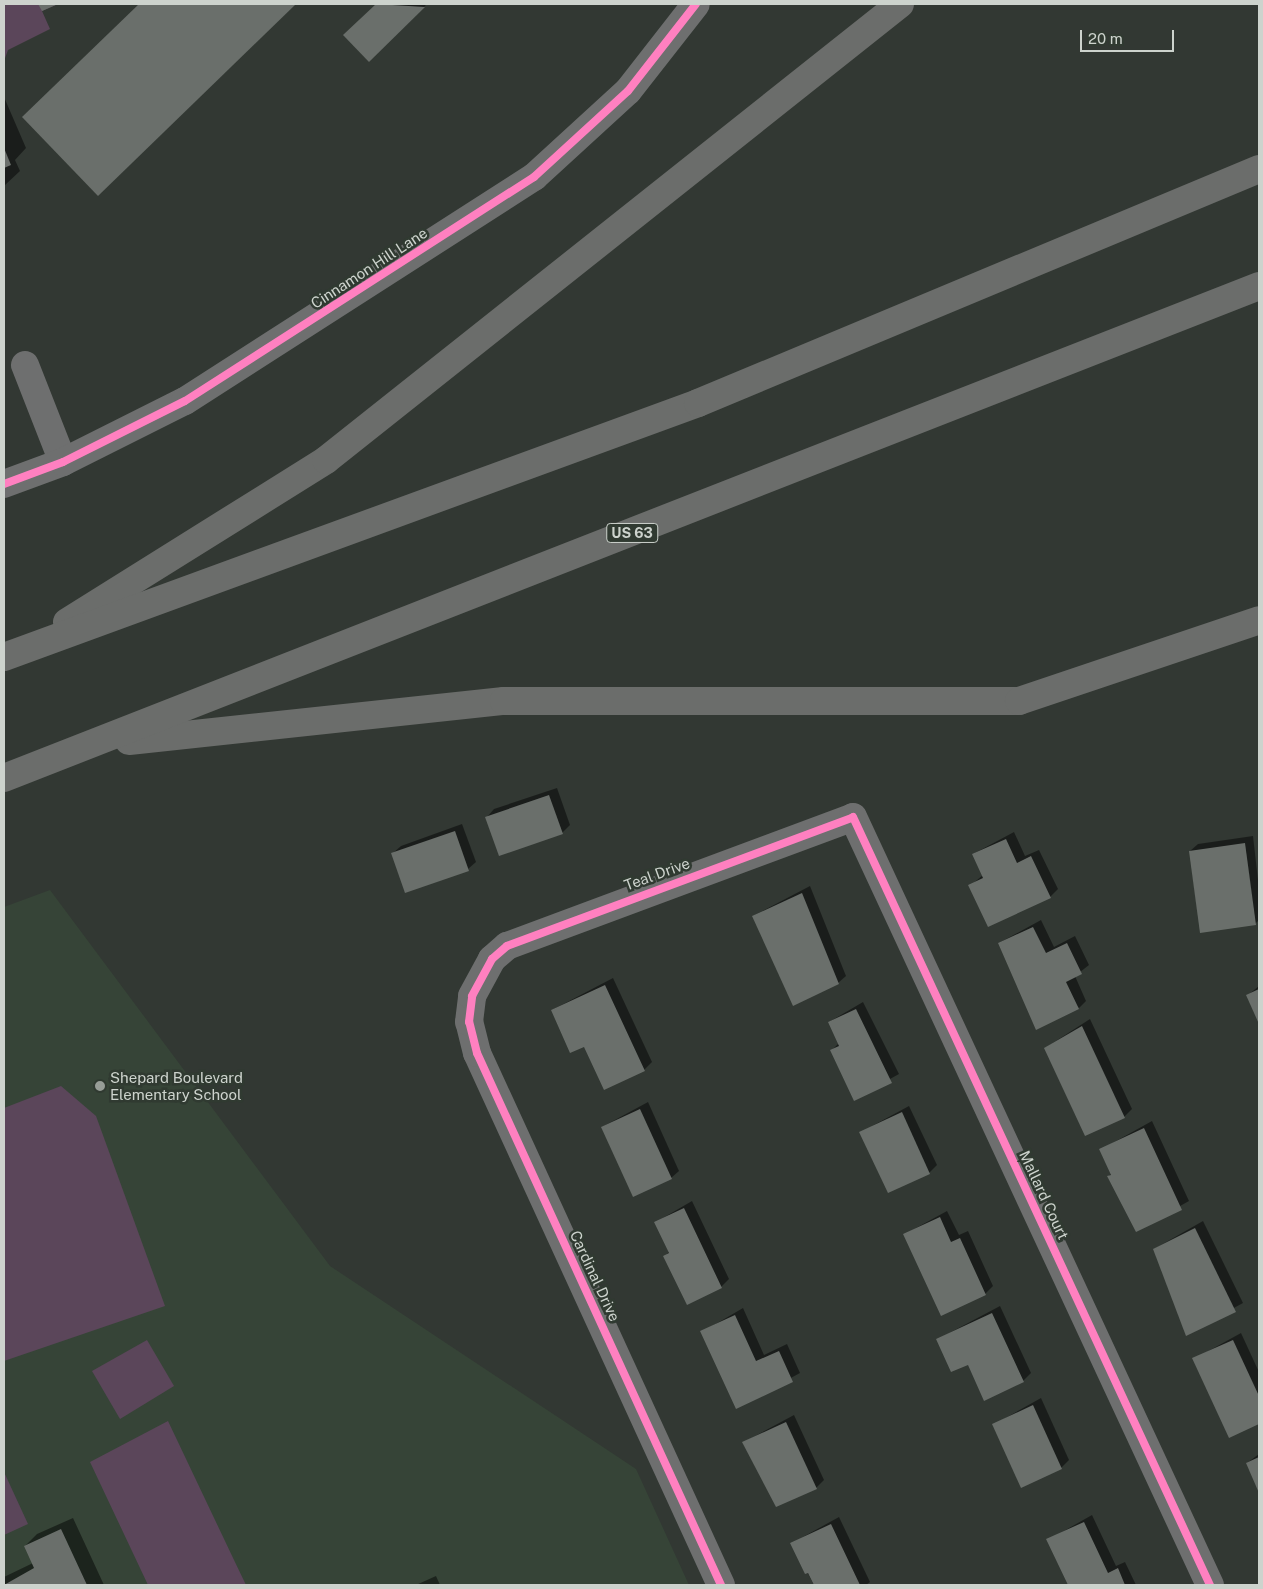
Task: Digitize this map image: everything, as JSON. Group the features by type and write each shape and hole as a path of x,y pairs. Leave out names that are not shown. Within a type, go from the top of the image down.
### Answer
{"highway":[{"path":"12,654 326,460 900,4"},
{"path":"12,654 698,404 1259,169"},
{"name":"US 63","path":"4,778 95,745 1259,286"},
{"path":"95,745 504,701 1019,701 1259,620"}],"street":[{"name":"Cinnamon Hill Lane","path":"4,484 63,462 185,401 534,177 628,91 696,4"},
{"path":"25,365 63,462"},
{"name":"Teal Drive","path":"482,974 507,946 527,937 853,817"},
{"name":"Mallard Court","path":"853,817 1210,1585"},
{"name":"Cardinal Drive","path":"482,974 472,996 469,1022 477,1053 721,1585"}],"shaded area":[{"path":"4,4 58,4 42,11 50,29 8,50 4,61"},
{"name":"Shepard Boulevard Elementary School","path":"50,890 330,1266 636,1469 689,1585 4,1585 4,907"},
{"path":"61,1086 96,1116 165,1306 4,1361 4,1108"},
{"path":"147,1340 174,1386 120,1419 92,1371"},
{"path":"168,1421 246,1585 148,1585 90,1462"},
{"path":"4,1472 28,1524 4,1535"}],"building":[{"path":"38,4 58,4 42,11"},
{"path":"139,4 296,4 98,196 22,117"},
{"path":"376,4 425,7 369,62 343,35"},
{"path":"4,148 11,165 4,168"},
{"path":"549,795 563,834 499,856 485,817"},
{"path":"455,831 469,871 405,893 391,853"},
{"path":"1006,839 1017,863 1031,856 1051,898 988,927 968,885 983,878 972,854"},
{"path":"1245,843 1256,925 1200,933 1189,851"},
{"path":"802,893 839,984 793,1006 752,916"},
{"path":"1033,927 1046,953 1067,943 1082,974 1066,982 1079,1009 1036,1030 998,943"},
{"path":"605,985 645,1071 604,1090 584,1047 570,1053 551,1010"},
{"path":"1259,989 1259,1024 1246,995"},
{"path":"856,1009 892,1083 854,1101 830,1050 839,1046 828,1022"},
{"path":"1082,1026 1125,1118 1085,1136 1044,1048"},
{"path":"640,1109 672,1179 633,1197 601,1127"},
{"path":"902,1112 930,1174 888,1193 859,1132"},
{"path":"1144,1128 1182,1210 1136,1232 1107,1176 1111,1175 1099,1149"},
{"path":"684,1208 722,1288 687,1305 663,1256 669,1253 654,1222"},
{"path":"940,1217 951,1242 960,1238 986,1295 941,1316 903,1234"},
{"path":"1195,1228 1236,1312 1186,1336 1153,1249"},
{"path":"992,1313 1024,1382 984,1401 968,1365 951,1372 936,1339"},
{"path":"735,1315 756,1361 779,1351 793,1382 736,1409 700,1331"},
{"path":"1233,1340 1259,1396 1259,1424 1229,1438 1192,1358"},
{"path":"1033,1405 1062,1469 1021,1488 992,1424"},
{"path":"786,1422 817,1489 776,1507 742,1442"},
{"path":"1259,1457 1259,1493 1246,1463"},
{"path":"1084,1522 1108,1573 1118,1568 1125,1585 1068,1585 1046,1539"},
{"path":"831,1524 860,1585 814,1585 808,1573 805,1574 790,1543"},
{"path":"61,1529 87,1585 4,1585 34,1568 24,1546"}],"cycle path":[{"path":"4,484 63,462 185,401 534,177 628,91 696,4"},
{"path":"721,1585 477,1053 469,1022 472,996 492,959 507,946 853,817 1210,1585"}],"place":[{"name":"Shepard Boulevard Elementary School","path":"100,1086"}]}
